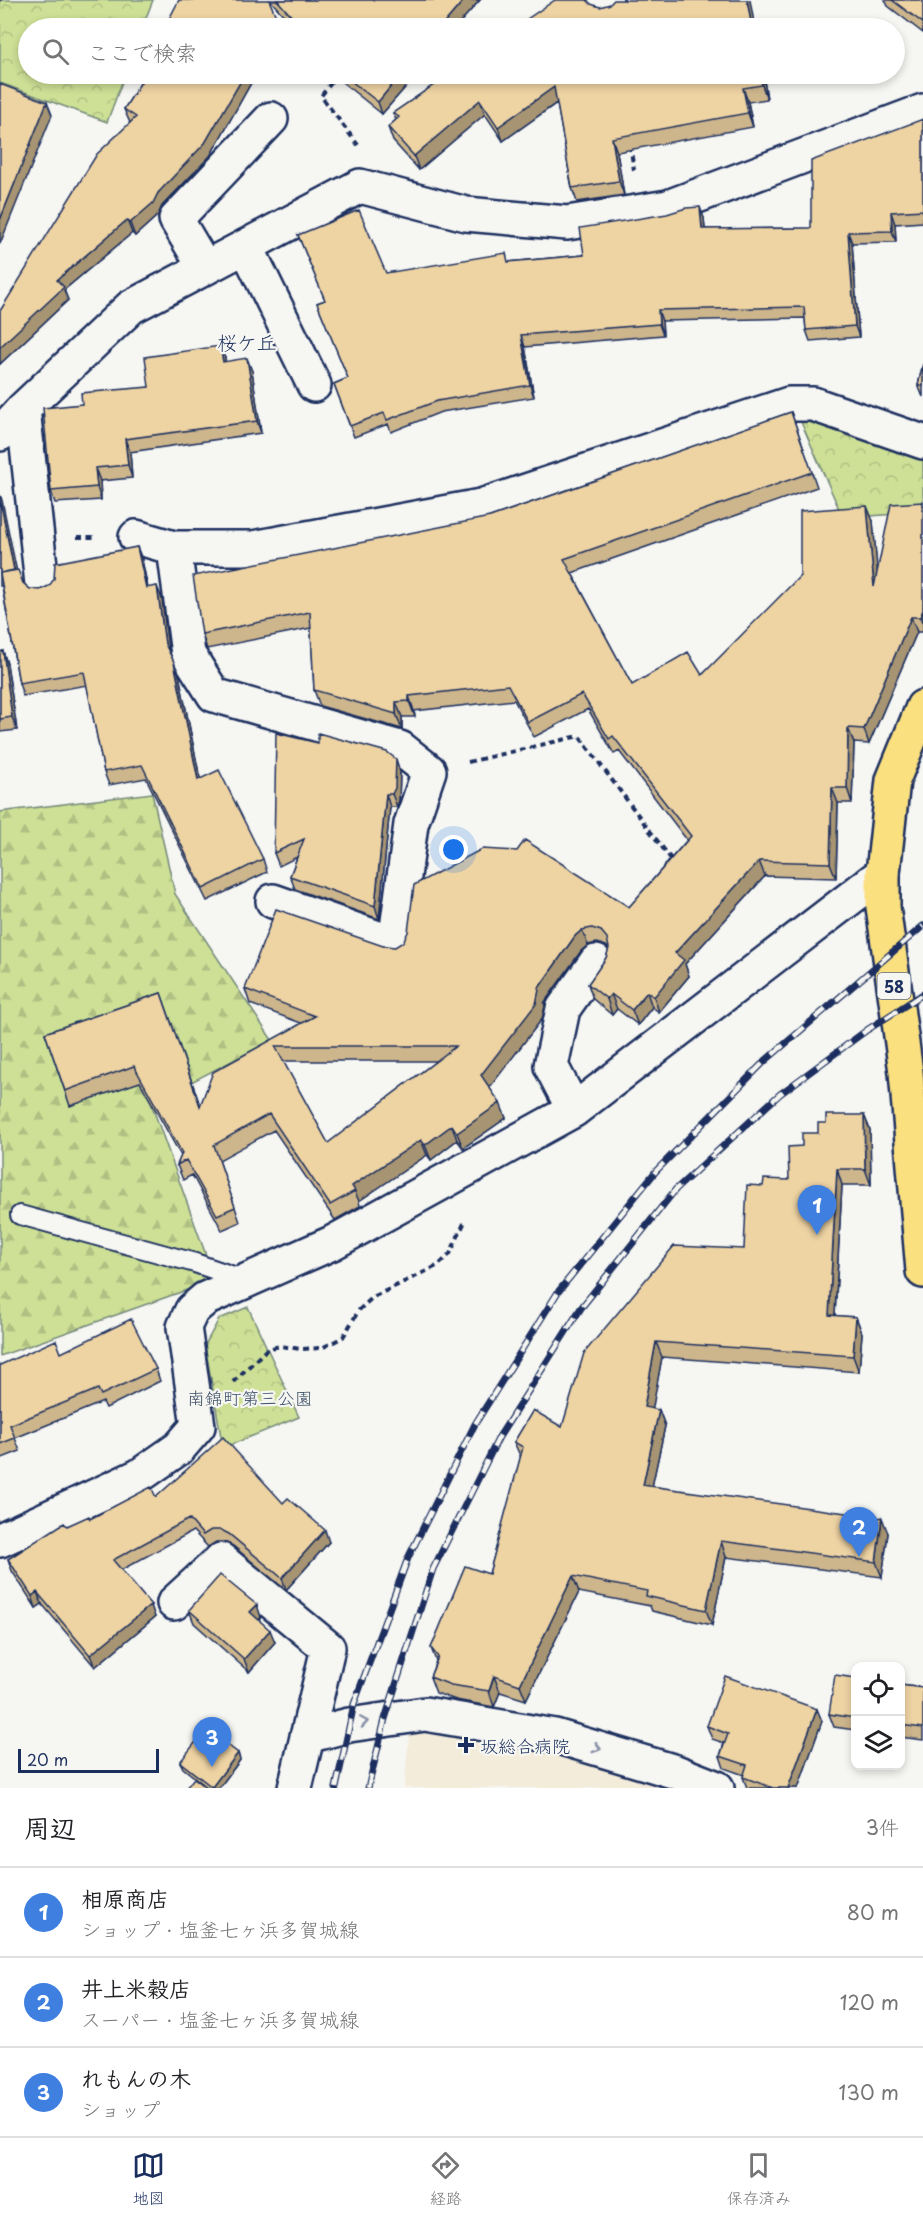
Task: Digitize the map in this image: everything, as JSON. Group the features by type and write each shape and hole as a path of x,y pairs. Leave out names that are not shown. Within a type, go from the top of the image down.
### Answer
{"main road":[{"name":"58","path":"923,707 893,780 884,873 884,907 906,1071 923,1271"}],"street":[{"path":"42,584 37,537 8,421 131,307 360,186 466,214 567,223 668,207 923,111"},
{"path":"205,268 176,219 270,119"},
{"path":"246,246 314,385"},
{"path":"136,537 174,548 253,548 481,506 789,404 813,404 923,442"},
{"path":"174,548 188,654 214,695 400,748 429,771 411,824 395,944 273,901"},
{"path":"0,1540 139,1476 179,1448 198,1426 184,1327 192,1310 205,1299 332,1243 574,1110 884,873"},
{"path":"574,1110 551,1066 562,1009 596,962"},
{"path":"174,1603 221,1560 328,1648 294,1788"},
{"path":"307,1736 349,1725 425,1714 555,1736 676,1772 717,1788"}],"lane":[{"path":"20,1215 195,1263 245,1280"}],"path":[{"path":"330,84 321,96 372,163 369,188"},
{"path":"630,142 641,211"},
{"path":"37,537 136,537"},
{"path":"429,771 579,736 671,858 664,868"}],"shaded area":[{"name":"坂総合病院","path":"410,1727 463,1732 585,1759 660,1788 404,1788"}],"green space":[{"path":"0,0 153,0 146,18 18,18 18,84 121,84 107,122 0,83"},
{"path":"810,418 923,457 923,512 843,518 801,422"},
{"path":"152,793 175,894 272,1040 151,1103 215,1280 0,1356 0,812"},
{"name":"南錦町第三公園","path":"248,1307 299,1417 223,1448 205,1345 219,1319"}],"building":[{"path":"179,0 269,0 277,18 170,18"},
{"path":"277,0 464,0 449,18 293,18"},
{"path":"555,0 587,0 600,7 614,0 747,0 750,18 529,18"},
{"path":"892,0 923,0 923,23"},
{"path":"0,84 47,102 0,220"},
{"path":"140,84 239,84 205,143 158,193 153,203 130,223 127,220 57,280 64,287 0,347 0,311 97,154 136,117 124,109"},
{"path":"355,84 393,84 378,102"},
{"path":"435,84 762,85 743,88 748,113 612,138 619,181 572,188 554,87 498,127 480,100 414,156 388,127 399,117 393,113"},
{"path":"923,119 923,210 891,212 892,231 848,232 855,326 806,330 804,307 658,310 659,324 521,335 530,385 437,401 387,420 384,413 350,426 334,384 348,378 317,303 325,300 298,235 359,210 386,273 506,253 508,262 584,255 580,228 667,214 686,208 700,207 702,229 811,228 811,161"},
{"path":"220,346 223,362 247,358 257,421 125,439 128,465 95,468 97,487 51,491 43,408 82,404 81,393 149,387 145,357"},
{"path":"923,364 923,386 918,385"},
{"path":"791,412 812,472 564,559 632,685 688,652 702,675 800,576 800,511 867,506 874,587 891,504 923,502 923,610 920,617 911,617 864,729 848,728 847,788 832,788 830,863 759,861 675,953 684,960 654,997 647,992 632,1010 611,994 607,999 588,984 606,958 609,948 607,938 601,931 592,928 582,930 575,936 538,989 536,1004 481,1075 500,1103 457,1133 452,1125 425,1145 421,1140 352,1186 355,1191 330,1205 269,1114 214,1145 235,1207 217,1215 186,1160 177,1165 182,1153 134,1066 65,1091 45,1033 161,993 200,1106 213,1072 315,1016 245,989 276,909 383,946 395,947 403,942 408,932 414,885 482,849 517,851 525,840 629,907 691,836 613,736 609,739 582,694 528,722 508,685 409,696 409,701 396,702 396,714 314,690 310,612 202,634 193,576 490,517","holes":["275,1046 456,1046 328,1143"]},
{"path":"0,500 14,570 0,573"},
{"path":"137,547 146,588 157,586 165,644 174,662 198,780 219,770 263,859 203,889 142,765 104,772 84,672 19,683 0,573 18,570 23,583 30,589 40,590 49,586 54,579 55,563"},
{"path":"3,651 12,717 0,719 0,652"},
{"path":"276,733 318,743 318,733 387,752 396,759 395,788 392,794 386,794 375,906 290,876 304,839 274,853"},
{"path":"826,1115 864,1115 865,1169 837,1169 829,1315 856,1317 853,1356 656,1342 644,1407 659,1410 643,1485 882,1518 876,1562 721,1541 706,1610 646,1596 647,1591 573,1576 520,1685 494,1676 489,1691 451,1685 430,1677 438,1657 431,1648 465,1566 489,1574 523,1447 514,1442 533,1410 562,1427 584,1353 674,1246 744,1249 747,1185 763,1186 764,1179 789,1180 788,1147 802,1146 802,1133 818,1133 818,1123 826,1123"},
{"path":"131,1319 156,1369 101,1395 98,1389 10,1425 15,1438 0,1444 0,1365 56,1340 61,1353"},
{"path":"223,1437 283,1503 288,1498 325,1530 282,1578 229,1534 221,1530 211,1530 203,1535 189,1519 113,1560 151,1605 90,1655 37,1592 32,1596 8,1559 64,1523 67,1526 89,1516 90,1519 151,1487 156,1497"},
{"path":"220,1575 257,1605 250,1612 270,1630 244,1659 189,1610"},
{"path":"835,1675 851,1677 851,1717 829,1714"},
{"path":"725,1676 817,1709 788,1788 773,1788 743,1777 747,1765 720,1756 728,1734 707,1726"},
{"path":"905,1686 923,1688 923,1728 905,1726"},
{"path":"206,1729 238,1753 212,1787 180,1762"},
{"path":"194,1778 207,1788 186,1788"}],"railway":[{"path":"336,1788 354,1704 408,1558 475,1424 558,1292 656,1171 765,1061 923,926"},
{"path":"368,1788 385,1719 433,1569 499,1437 581,1308 676,1189 780,1094 867,1030 923,994"}],"place":[{"name":"相原商店","path":"817,1235"},
{"name":"井上米穀店","path":"859,1557"},
{"name":"坂総合病院","path":"466,1745"},
{"name":"れもんの木","path":"212,1767"}],"district":[{"name":"桜ケ丘","path":"247,342"}]}
